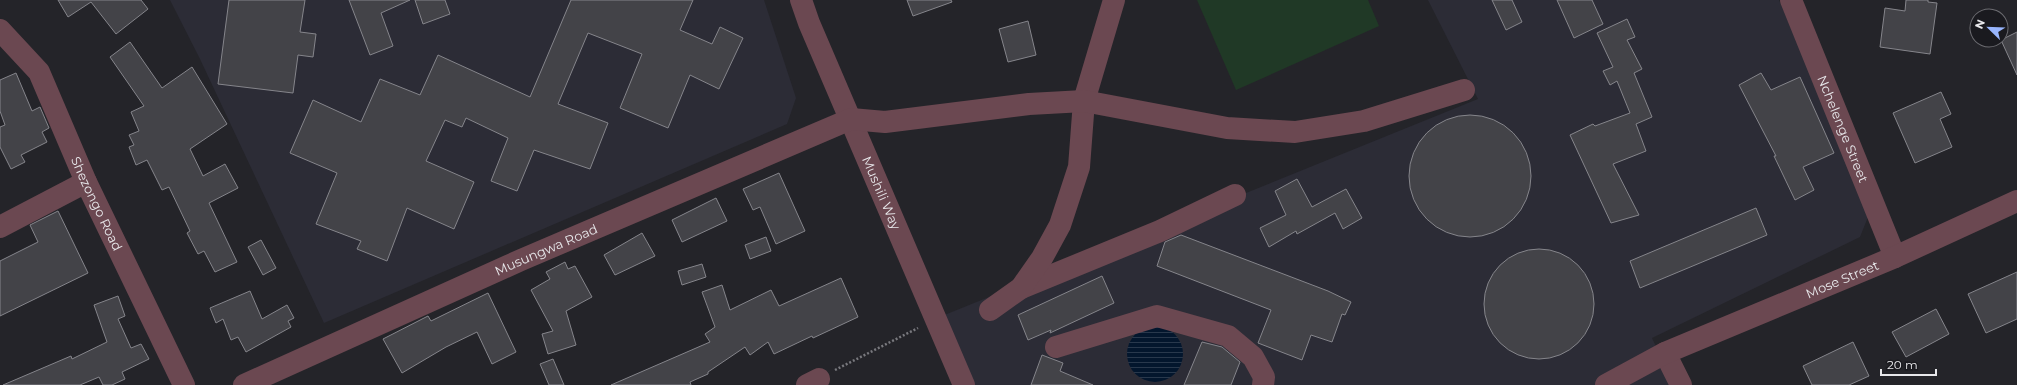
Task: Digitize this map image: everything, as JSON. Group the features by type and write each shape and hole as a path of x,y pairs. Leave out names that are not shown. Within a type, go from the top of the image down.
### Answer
{"street":[{"name":"Mushili Way","path":"801,0 809,23 964,385"},
{"path":"1022,288 1042,258 1060,225 1070,196 1079,167 1084,101 1114,0"},
{"name":"Nchelenge Street","path":"1791,0 1895,257"},
{"name":"Shezongo Road","path":"0,30 38,72 86,182 184,385"},
{"path":"851,119 885,122 1029,104 1084,101 1227,128 1295,132 1364,121 1464,90"},
{"name":"Musungwa Road","path":"244,385 521,260 851,119"},
{"path":"0,227 86,182"},
{"path":"990,310 1022,288 1160,231 1235,195"},
{"name":"Mose Street","path":"1606,385 1665,353 1895,257 2017,201"},
{"path":"1056,346 1157,316 1228,336 1253,357 1264,377 1263,385"},
{"path":"1665,353 1681,385"}],"path":[{"path":"813,382 935,320"}],"shaded area":[{"path":"170,0 764,0 796,98 787,124 324,323 200,59"},
{"path":"1428,0 1779,0 1870,212 1860,237 1652,338 1674,385 975,385 942,316 1478,99"}],"green space":[{"path":"1197,0 1368,0 1379,26 1236,90"}],"water":[{"path":"1155,326 1166,328 1175,334 1181,343 1183,354 1181,365 1175,374 1166,380 1155,382 1144,380 1135,374 1129,365 1127,354 1129,343 1135,334 1144,328"}],"building":[{"path":"58,0 141,0 148,9 116,34 91,2 68,17"},
{"path":"229,0 305,0 300,32 316,34 313,57 298,55 293,93 218,84"},
{"path":"349,0 410,0 381,13 393,46 370,55"},
{"path":"415,0 445,0 450,14 423,24"},
{"path":"571,0 693,0 680,30 712,44 720,27 743,38 719,89 690,75 668,128 620,108 642,54 588,33 558,104 608,123 590,169 534,150 517,191 491,181 508,138 466,118 462,127 445,120 426,161 474,182 454,229 407,208 387,261 357,249 361,241 316,224 337,173 290,153 313,100 361,122 380,79 420,95 438,55 530,97"},
{"path":"907,0 951,0 952,2 913,16"},
{"path":"1492,0 1512,0 1522,22 1506,30"},
{"path":"1557,0 1592,0 1603,24 1574,38"},
{"path":"1906,0 1928,0 1928,2 1937,3 1930,54 1880,47 1885,8 1905,11"},
{"path":"1627,19 1635,37 1627,40 1642,69 1634,73 1652,117 1636,124 1646,151 1613,164 1639,215 1611,223 1570,135 1593,124 1595,126 1630,113 1617,81 1610,85 1603,71 1613,67 1597,33"},
{"path":"1028,21 1036,55 1008,62 999,29"},
{"path":"2017,32 2017,75 2005,48 2009,48 2009,36"},
{"path":"130,42 162,88 192,67 227,124 190,149 203,176 225,164 238,188 209,203 237,262 215,272 204,251 198,254 187,233 190,231 169,187 162,190 147,160 136,165 129,147 134,145 129,135 139,131 131,112 144,106 110,57"},
{"path":"16,73 32,111 40,107 49,128 42,132 47,142 21,155 25,162 11,169 0,147 0,127 5,125 0,111 0,80"},
{"path":"1761,73 1771,90 1800,77 1834,153 1803,167 1814,190 1795,200 1774,156 1776,156 1739,85"},
{"path":"1941,92 1951,114 1940,119 1952,147 1915,163 1893,113"},
{"path":"1470,115 1482,116 1493,120 1504,125 1513,133 1521,142 1526,153 1530,164 1530,188 1526,199 1521,210 1513,219 1504,227 1493,232 1482,236 1470,237 1458,236 1447,232 1436,227 1427,219 1419,210 1414,199 1410,188 1409,176 1410,164 1414,153 1419,142 1427,133 1436,125 1447,120 1458,116"},
{"path":"779,173 805,231 776,244 760,207 753,210 743,189"},
{"path":"1297,179 1312,207 1346,189 1362,218 1343,229 1335,213 1297,234 1296,231 1269,247 1260,228 1286,215 1275,191"},
{"path":"716,198 727,221 682,242 672,220"},
{"path":"1756,208 1767,235 1640,288 1630,261"},
{"path":"58,211 88,273 0,316 0,261 38,242 30,225"},
{"path":"642,233 655,256 615,275 604,255"},
{"path":"1181,235 1328,291 1351,302 1345,315 1342,314 1332,342 1311,335 1302,360 1258,343 1271,310 1157,266 1165,242"},
{"path":"766,237 771,251 750,259 745,245"},
{"path":"261,240 276,268 263,275 248,247"},
{"path":"1539,249 1550,250 1560,254 1578,265 1589,283 1593,293 1593,315 1589,325 1578,343 1560,354 1550,358 1539,359 1528,358 1518,354 1500,343 1489,325 1485,315 1484,304 1485,293 1489,283 1500,265 1518,254 1528,250"},
{"path":"565,262 568,269 575,266 592,297 566,311 576,345 548,354 542,334 553,331 531,290 550,279 546,272"},
{"path":"702,264 706,277 682,285 678,271"},
{"path":"2017,272 2017,319 1986,333 1968,294"},
{"path":"1102,276 1114,303 1050,333 1051,330 1028,340 1018,315"},
{"path":"841,278 858,317 813,338 812,336 774,354 768,342 750,355 745,347 708,372 708,374 690,382 691,385 611,385 710,342 705,334 715,327 702,292 722,285 730,310 771,290 779,306"},
{"path":"250,291 262,319 287,305 294,318 288,321 291,327 246,352 238,337 231,340 223,319 216,323 210,308"},
{"path":"488,293 516,352 492,364 477,332 446,347 402,373 383,339 428,316 431,321"},
{"path":"118,296 125,316 118,319 131,348 141,344 149,359 122,372 125,379 112,385 103,385 99,377 80,385 3,385 71,356 72,359 107,342 94,305"},
{"path":"1936,309 1949,334 1906,357 1892,332"},
{"path":"1202,342 1222,347 1240,362 1231,385 1184,385"},
{"path":"1853,342 1869,376 1849,385 1812,385 1803,366"},
{"path":"1042,355 1063,363 1060,371 1093,385 1031,385"},
{"path":"553,359 564,385 549,385 540,364"}]}
